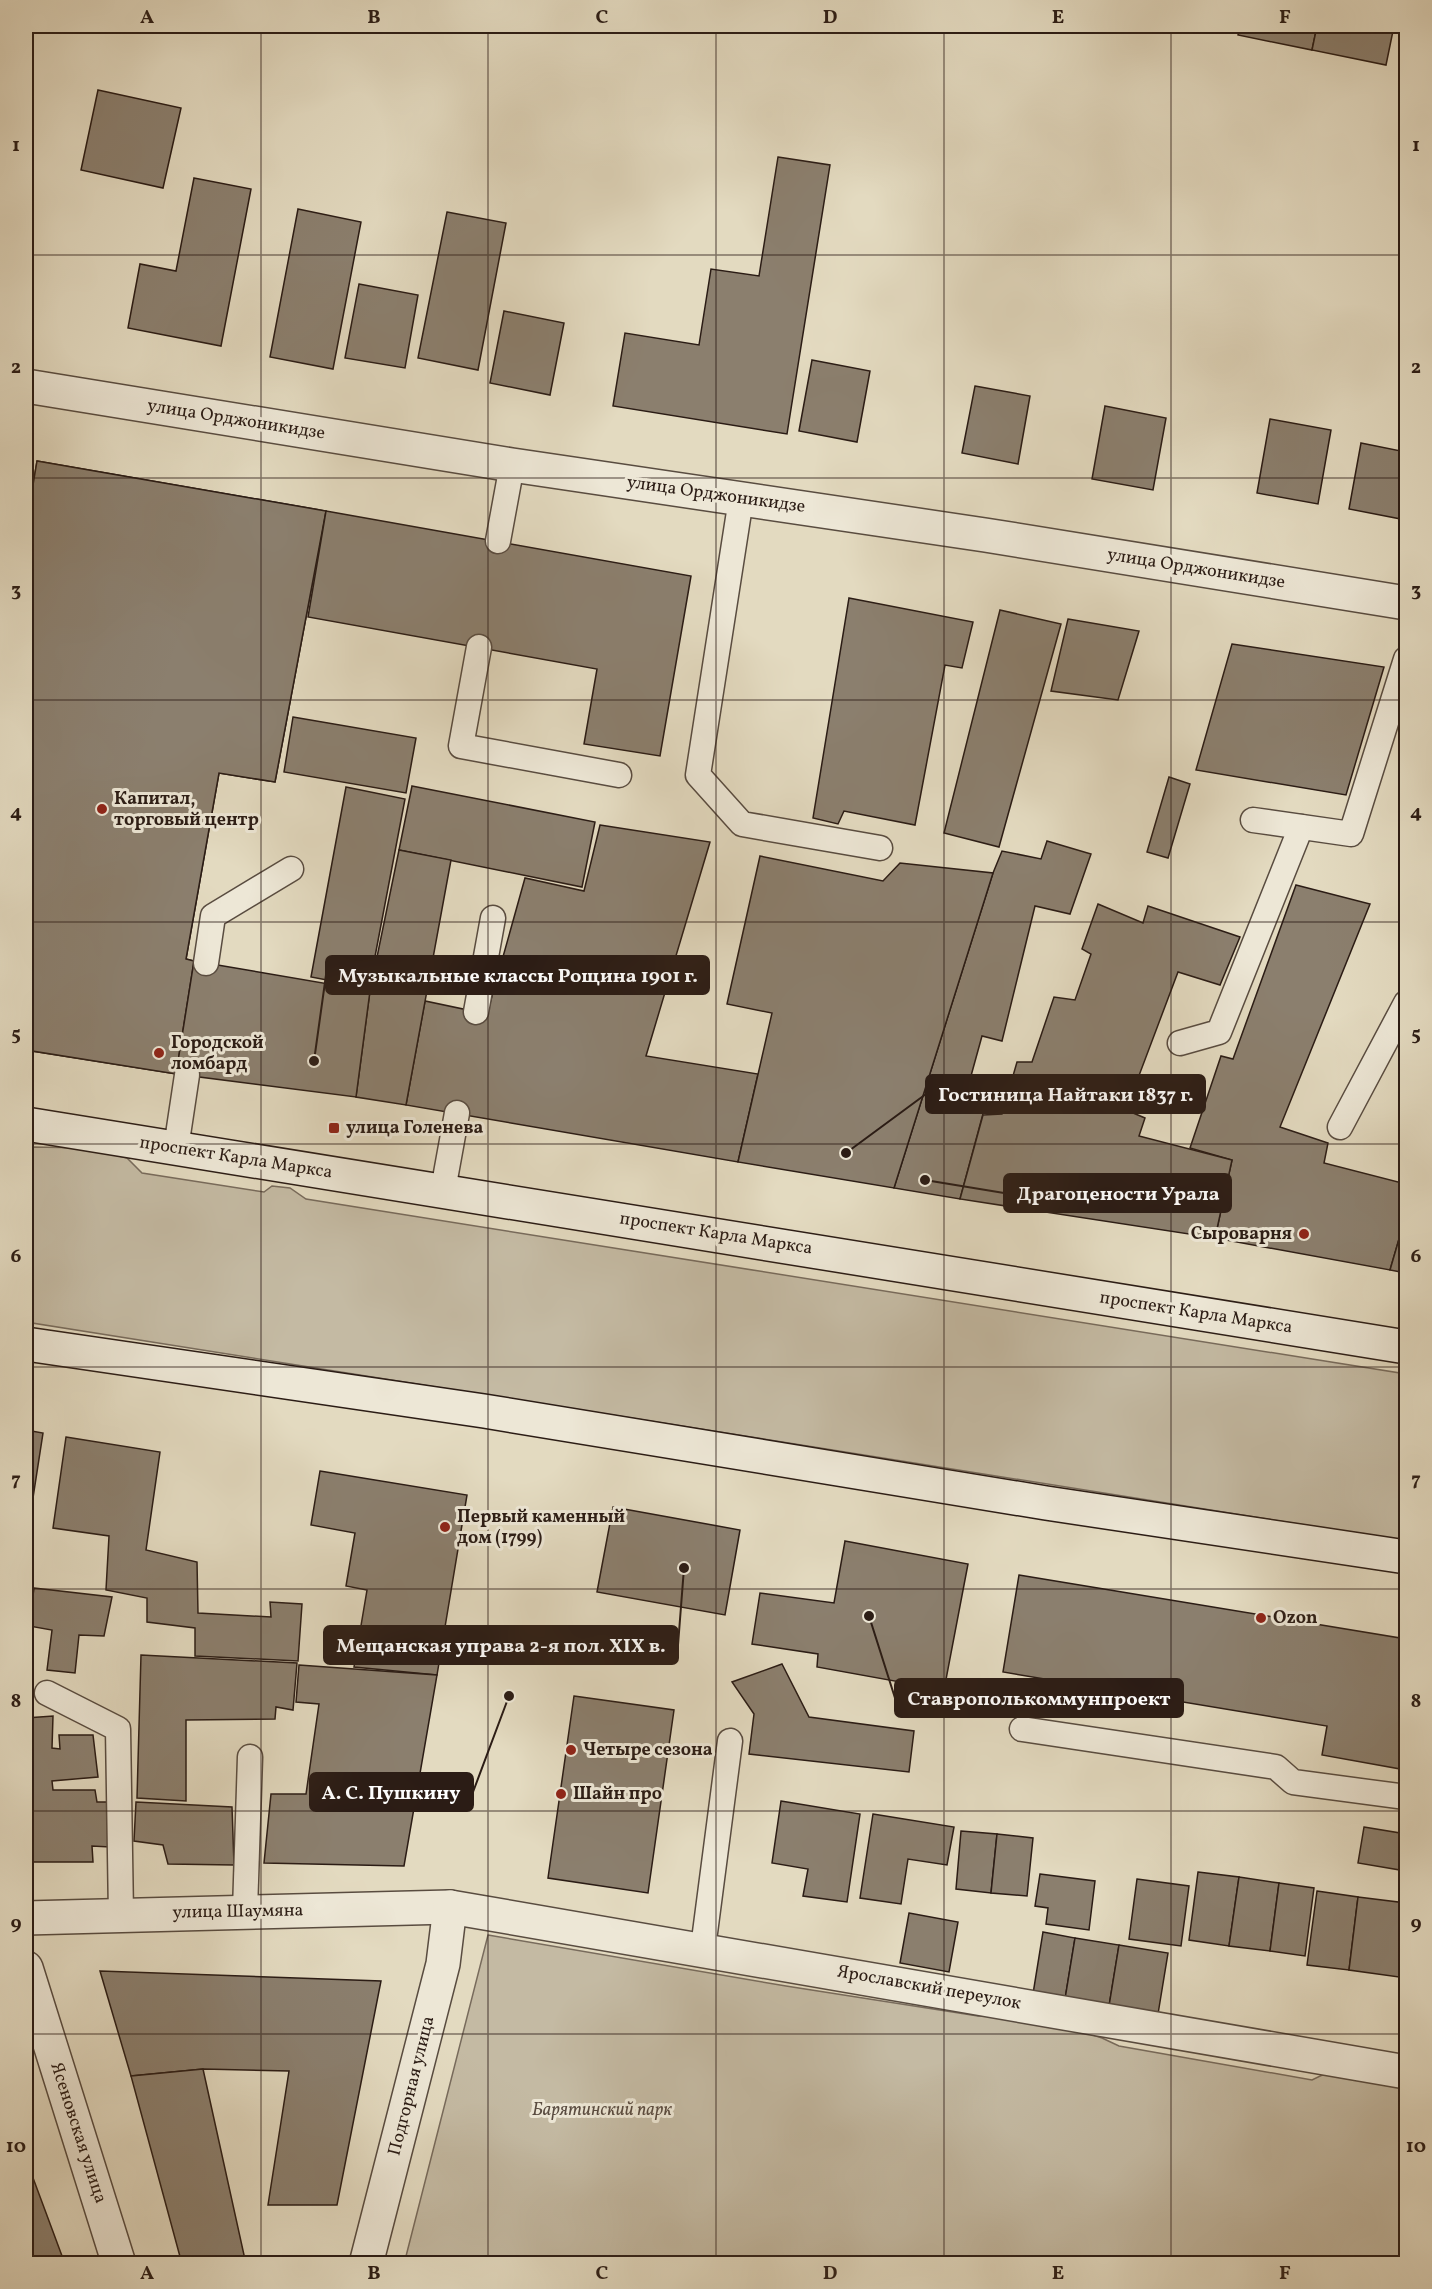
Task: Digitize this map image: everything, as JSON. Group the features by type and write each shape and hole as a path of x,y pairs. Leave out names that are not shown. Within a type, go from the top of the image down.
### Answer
{"street":[{"name":"улица Орджоникидзе","path":"26,386 512,465 996,537 1407,603"},
{"name":"проспект Карла Маркса","path":"26,1124 1407,1347"},
{"path":"26,1344 484,1411 1046,1503 1407,1557"},
{"name":"улица Шаумяна","path":"26,1918 450,1907"},
{"name":"Ярославский переулок","path":"450,1907 703,1948 1407,2072"},
{"name":"Подгорная улица","path":"366,2264 443,1964 450,1907"},
{"name":"Ясеновская улица","path":"26,1968 119,2264"}],"lane":[{"path":"498,541 512,465"},
{"path":"741,499 698,775 742,824 880,848"},
{"path":"479,647 461,746 619,775"},
{"path":"1253,820 1351,834 1407,659"},
{"path":"1180,1043 1219,1032 1301,827"},
{"path":"206,963 213,916 291,869"},
{"path":"476,1012 494,918"},
{"path":"1340,1127 1407,1003"},
{"path":"176,1148 187,1075"},
{"path":"443,1190 457,1113"},
{"path":"47,1693 118,1729 121,1915"},
{"path":"1022,1729 1276,1767 1293,1782 1407,1797"},
{"path":"703,1948 729,1741"},
{"path":"244,1911 250,1757"}],"green space":[{"path":"33,1147 87,1148 127,1158 142,1173 264,1192 272,1186 290,1188 306,1199 1406,1374 1406,1541 26,1322 26,1150"},
{"name":"Барятинский парк","path":"488,1935 978,2016 1031,2015 1102,2038 1119,2046 1312,2080 1339,2067 1406,2055 1406,2263 404,2264"}],"building":[{"path":"1240,26 1317,26 1312,50 1238,35"},
{"path":"1317,26 1394,26 1386,65 1312,50"},
{"path":"98,90 181,108 163,188 81,170"},
{"path":"778,157 830,165 787,434 613,406 625,333 699,345 711,269 759,276"},
{"path":"194,178 251,189 221,346 128,328 140,264 176,271"},
{"path":"298,209 361,222 333,369 270,357"},
{"path":"447,212 506,223 478,370 418,358"},
{"path":"359,284 418,295 405,368 345,358"},
{"path":"504,311 564,323 550,395 490,383"},
{"path":"812,360 870,371 857,442 799,431"},
{"path":"975,386 1030,396 1018,464 962,453"},
{"path":"1105,406 1166,418 1153,490 1092,479"},
{"path":"1270,419 1331,430 1318,504 1257,493"},
{"path":"1361,443 1406,452 1406,520 1349,509"},
{"path":"37,461 326,511 275,782 219,773 186,959 194,961 176,1074 26,1050 26,527","holes":["109,575 221,595 165,905 159,904 150,955 108,947 113,918 50,907"]},
{"path":"37,461 326,511 275,782 219,773 186,959 194,961 176,1074 26,1050 26,527"},
{"path":"326,511 691,576 660,756 584,744 597,669 308,617"},
{"path":"849,598 973,622 962,668 945,665 915,825 844,811 838,824 813,818"},
{"path":"1000,610 1061,624 999,847 944,833"},
{"path":"1068,619 1139,631 1118,700 1051,691"},
{"path":"1232,644 1384,667 1346,795 1196,770"},
{"path":"293,717 416,738 406,793 284,772"},
{"path":"1169,777 1190,784 1168,858 1147,852"},
{"path":"412,786 595,822 582,887 399,850"},
{"path":"346,787 405,799 369,988 311,977"},
{"path":"600,825 710,842 646,1056 758,1074 738,1162 406,1105 425,1001 487,1014 525,878 584,891"},
{"path":"1047,841 1091,854 1070,914 1035,906 1002,1041 982,1036 966,1094 987,1099 960,1199 894,1188 993,873 1002,851 1041,859"},
{"path":"399,850 451,860 406,1105 356,1097 370,991"},
{"path":"760,856 883,881 900,863 993,873 894,1188 738,1162 772,1013 727,1004"},
{"path":"1296,885 1370,904 1280,1127 1328,1143 1324,1163 1406,1184 1406,1215 1390,1270 1215,1238 1232,1160 1190,1148 1221,1056 1233,1059"},
{"path":"1098,904 1143,923 1148,906 1240,937 1220,985 1178,972 1126,1110 1145,1118 1139,1136 1232,1160 1215,1238 960,1199 983,1115 1002,1114 1017,1062 1032,1062 1054,997 1075,1000 1091,954 1082,949"},
{"path":"194,961 370,991 356,1097 176,1074"},
{"path":"1406,1155 1406,1174 1401,1165"},
{"path":"1406,1215 1406,1273 1390,1270"},
{"path":"26,1430 43,1433 26,1543"},
{"path":"66,1437 160,1452 146,1550 197,1562 198,1613 271,1617 270,1602 302,1604 298,1661 195,1656 195,1628 147,1622 147,1598 106,1590 109,1536 53,1528"},
{"path":"320,1471 467,1495 437,1675 354,1667 367,1590 346,1586 355,1533 311,1525"},
{"path":"613,1507 740,1530 725,1615 597,1592"},
{"path":"845,1541 968,1564 944,1690 817,1667 818,1654 752,1644 760,1593 834,1603"},
{"path":"1019,1575 1406,1639 1406,1770 1322,1755 1327,1726 1003,1672"},
{"path":"34,1588 112,1597 104,1636 79,1635 75,1673 47,1670 52,1630 29,1626"},
{"path":"141,1655 297,1663 293,1710 276,1707 275,1719 186,1720 186,1801 137,1798"},
{"path":"782,1664 809,1717 914,1731 909,1772 749,1754 754,1714 732,1682"},
{"path":"299,1665 437,1675 404,1866 264,1863 271,1794 306,1794 319,1704 296,1702"},
{"path":"574,1696 674,1710 648,1893 548,1878"},
{"path":"53,1716 52,1748 60,1749 59,1735 93,1735 98,1777 52,1781 53,1790 95,1790 97,1802 107,1802 110,1847 92,1846 93,1862 26,1862 26,1718"},
{"path":"781,1801 860,1814 847,1902 803,1896 808,1869 772,1863"},
{"path":"136,1802 232,1807 234,1865 168,1864 163,1845 134,1841"},
{"path":"873,1814 954,1827 947,1865 908,1859 901,1904 860,1898"},
{"path":"1364,1827 1406,1834 1406,1871 1358,1863"},
{"path":"961,1831 997,1834 991,1893 956,1889"},
{"path":"997,1834 1033,1838 1027,1896 991,1893"},
{"path":"1198,1872 1239,1877 1229,1946 1189,1940"},
{"path":"1040,1874 1095,1881 1089,1930 1046,1924 1048,1908 1035,1906"},
{"path":"1239,1877 1279,1883 1270,1951 1229,1946"},
{"path":"1137,1879 1189,1886 1181,1946 1129,1939"},
{"path":"1279,1883 1314,1888 1305,1956 1270,1951"},
{"path":"1317,1891 1358,1897 1349,1970 1307,1965"},
{"path":"1358,1897 1406,1903 1406,1978 1349,1970"},
{"path":"909,1913 958,1922 949,1972 900,1963"},
{"path":"1043,1932 1075,1938 1065,1999 1033,1994"},
{"path":"1075,1938 1119,1945 1109,2006 1065,1999"},
{"path":"1119,1945 1168,1953 1158,2014 1109,2006"},
{"path":"100,1971 381,1981 337,2205 268,2205 289,2071 203,2069 131,2076"},
{"path":"203,2069 246,2264 182,2264 131,2076"},
{"path":"26,2159 65,2264 26,2264"}],"place":[{"name":"Капитал, торговый центр","path":"102,809"},
{"name":"Городской ломбард","path":"159,1053"},
{"name":"Музыкальные классы Рощина 1901 г.","path":"314,1061"},
{"name":"улица Голенева","path":"334,1128"},
{"name":"Гостиница Найтаки 1837 г.","path":"846,1153"},
{"name":"Драгоцености Урала","path":"925,1180"},
{"name":"Сыроварня","path":"1304,1234"},
{"name":"Первый каменный дом (1799)","path":"445,1527"},
{"name":"Мещанская управа 2-я пол. XIX в.","path":"684,1568"},
{"name":"Ставрополькоммунпроект","path":"869,1616"},
{"name":"Ozon","path":"1261,1618"},
{"name":"А. С. Пушкину","path":"509,1696"},
{"name":"Четыре сезона","path":"571,1750"},
{"name":"Шайн про","path":"561,1794"}]}
